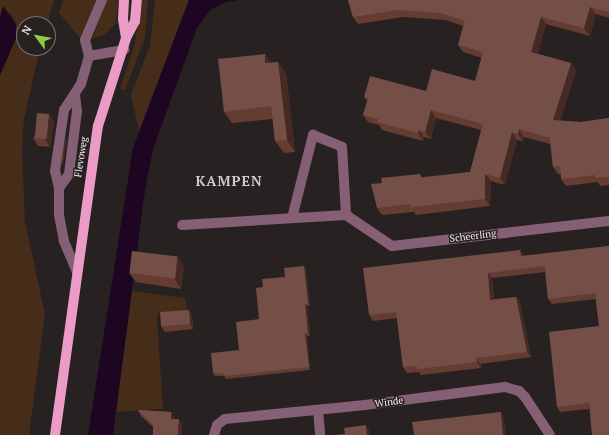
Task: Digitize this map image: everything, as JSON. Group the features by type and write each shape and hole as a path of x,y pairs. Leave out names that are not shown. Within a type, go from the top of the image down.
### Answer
{"main road":[{"name":"Flevoweg","path":"55,435 98,126 124,50 126,38 123,19 124,0"},
{"name":"Flevoweg","path":"126,38 135,21 137,0"}],"street":[{"path":"78,272 64,241 59,215 59,188 55,171 64,110 82,84 90,56 85,40 102,0"},
{"path":"90,56 124,50"},
{"name":"Flevoweg","path":"59,188 69,174 77,111 75,94"},
{"path":"182,225 346,215 342,147 313,135 292,218"},
{"name":"Scheerling","path":"346,215 392,246 535,228 609,221"},
{"name":"Winde","path":"214,435 217,425 225,419 512,388 525,397 550,435"},
{"path":"318,410 320,435"}],"shaded area":[{"path":"0,0 54,0 49,16 16,16 16,24 11,13 1,14 0,17"},
{"path":"63,0 97,0 81,39 59,13"},
{"path":"107,0 119,0 116,23 105,34 92,39"},
{"path":"142,0 148,0 145,38 125,90 120,89 135,43"},
{"path":"155,0 189,0 139,131 131,95 150,45"},
{"path":"189,0 238,0 223,3 210,10 197,28 153,149 145,190 113,435 88,435 133,148"},
{"path":"3,6 16,24 16,38 0,75 0,17"},
{"path":"16,38 16,56 38,56 24,119 22,148 25,222 45,314 29,435 0,435 0,75"},
{"path":"132,291 185,298 187,312 159,312 157,318 163,409 116,412"}],"building":[{"path":"348,0 609,0 609,12 590,7 584,28 541,17 531,52 571,63 553,120 581,122 609,118 609,177 595,178 595,175 561,179 560,166 553,167 550,138 519,129 518,134 512,132 500,178 485,174 485,199 411,207 410,204 377,208 371,184 382,183 381,178 420,174 421,178 470,172 483,124 431,110 425,132 419,130 418,133 377,122 378,119 363,115 368,98 364,97 370,76 426,91 432,69 475,81 483,52 458,45 465,21 441,13 398,10 353,17"},
{"path":"265,54 265,63 278,62 287,140 275,141 271,106 224,112 218,59"},
{"path":"37,113 49,114 47,139 35,138"},
{"path":"65,138 62,163 60,163"},
{"path":"609,246 609,435 592,435 589,403 557,407 549,332 599,326 595,293 548,299 545,266 488,273 490,300 516,297 527,352 476,358 477,362 417,369 417,366 403,367 396,312 369,315 363,268 520,250 521,256"},
{"path":"132,251 178,257 175,278 129,273"},
{"path":"304,266 308,303 305,304 308,333 305,333 309,367 224,376 224,374 213,373 211,353 239,350 236,322 259,319 256,288 263,287 262,279 285,277 284,268"},
{"path":"189,310 190,324 161,326 160,312"},
{"path":"138,410 171,412 171,419 179,419 178,435 153,435 153,425"},
{"path":"501,412 503,435 414,435 412,422"},
{"path":"366,425 367,435 334,435 345,434 344,428"}],"district":[{"name":"KAMPEN","path":"229,181"}]}
